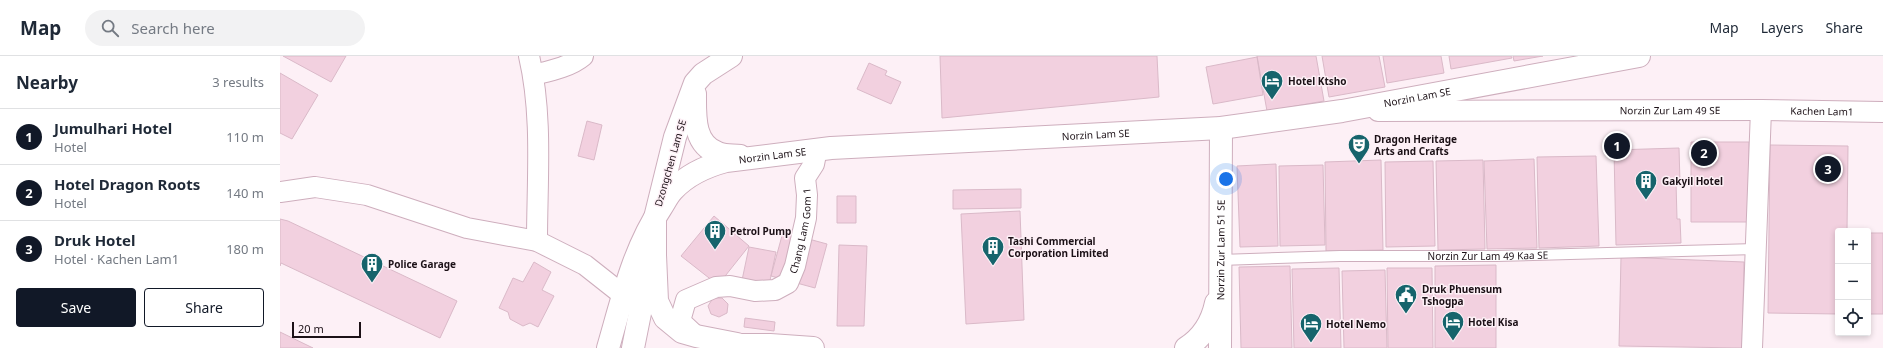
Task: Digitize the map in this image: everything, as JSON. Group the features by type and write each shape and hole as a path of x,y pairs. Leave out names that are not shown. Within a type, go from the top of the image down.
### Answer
{"main road":[{"path":"731,56 703,74 695,82 695,112 698,136 707,146 718,153 748,157"},
{"name":"Norzin Lam SE","path":"608,348 623,295 642,242 655,218 673,190 692,175 711,165 748,157 817,149 1042,136 1221,128 1342,111 1639,56"},
{"name":"Dzongchen Lam SE","path":"655,218 675,137 695,82"},
{"name":"Norzin Zur Lam 51 SE","path":"1221,128 1221,348"},
{"path":"655,218 657,301 660,310 673,327 694,342 813,348"},
{"path":"633,348 642,303 655,254"},
{"path":"1186,348 1195,343 1203,334 1215,309 1220,286"},
{"path":"1206,348 1210,346 1221,348"}],"street":[{"path":"529,56 533,75 538,136 537,241"},
{"path":"533,75 556,69 578,60 583,56"},
{"path":"1752,348 1761,110"},
{"name":"Norzin Zur Lam 49 SE","path":"1342,111 1761,110"},
{"name":"Kachen Lam1","path":"1761,110 1882,112"},
{"name":"Chang Lam Gom 1","path":"694,342 680,321 686,300 716,287 730,286 755,291 775,290 788,283 795,266 806,218 807,196 805,178 814,164 817,149"},
{"path":"280,192 315,187 367,195 467,228 537,241 585,265 623,295"}],"lane":[{"name":"Norzin Zur Lam 49 Kaa SE","path":"1220,260 1340,256 1504,256 1756,249"}],"building":[{"path":"283,56 346,56 331,82"},
{"path":"940,56 1157,56 1159,97 942,118"},
{"path":"1257,56 1316,56 1324,101 1267,111"},
{"path":"1322,56 1379,56 1385,87 1329,97"},
{"path":"1383,56 1441,56 1444,73 1387,83"},
{"path":"1449,56 1511,56 1512,58 1451,69"},
{"path":"1513,56 1543,56 1514,61"},
{"path":"1257,57 1263,95 1213,104 1206,67"},
{"path":"869,63 887,71 885,75 901,82 891,104 857,89"},
{"path":"280,73 318,95 292,139 280,133"},
{"path":"587,121 602,125 594,160 578,156"},
{"path":"1691,142 1749,142 1749,222 1691,222"},
{"path":"1770,145 1848,146 1847,228 1835,228 1835,314 1768,313"},
{"name":"Gakyil Hotel","path":"1679,148 1680,183 1676,182 1677,219 1680,219 1681,243 1616,245 1614,150"},
{"path":"1596,156 1599,246 1539,248 1537,157"},
{"path":"1534,159 1537,248 1487,249 1484,161"},
{"path":"1381,160 1383,250 1326,251 1325,162"},
{"path":"1483,160 1485,249 1438,250 1436,161"},
{"path":"1433,161 1435,246 1386,247 1385,162"},
{"path":"1276,164 1278,246 1240,247 1237,166"},
{"path":"1323,165 1325,245 1280,246 1279,166"},
{"path":"1021,189 1021,208 953,209 953,190"},
{"path":"837,196 856,196 856,223 837,223"},
{"name":"Tashi Commercial Corporation Limited","path":"1020,211 1024,320 966,324 961,214"},
{"name":"Petrol Pump","path":"714,216 749,246 718,285 681,256"},
{"name":"Police Garage","path":"280,219 288,221 457,301 440,338 281,263 280,266"},
{"name":"Petrol Pump","path":"783,232 827,244 815,288 771,276"},
{"path":"1871,233 1883,233 1883,314 1871,314"},
{"path":"839,245 867,246 864,326 837,326"},
{"path":"749,247 776,252 768,290 741,285"},
{"path":"1621,257 1744,262 1742,348 1619,346"},
{"path":"534,262 551,272 542,290 554,296 538,327 530,323 523,326 510,319 508,312 499,308 513,278 523,282"},
{"path":"1496,265 1496,348 1435,348 1435,266"},
{"path":"1290,266 1292,348 1241,348 1239,267"},
{"path":"1339,268 1341,348 1294,348 1292,269"},
{"path":"1387,268 1432,268 1433,348 1388,348"},
{"path":"1385,270 1387,348 1344,348 1342,271"},
{"path":"713,298 722,298 728,304 727,313 719,317 711,314 708,306"},
{"path":"745,318 775,322 774,331 744,327"},
{"path":"280,332 313,348 280,348"}],"place":[{"name":"Hotel Ktsho","path":"1272,100"},
{"name":"Jumulhari Hotel","path":"1617,146"},
{"name":"Hotel Dragon Roots","path":"1704,153"},
{"name":"Dragon Heritage Arts and Crafts","path":"1359,164"},
{"name":"Druk Hotel","path":"1828,169"},
{"name":"Gakyil Hotel","path":"1646,200"},
{"name":"Petrol Pump","path":"715,250"},
{"name":"Tashi Commercial Corporation Limited","path":"993,266"},
{"name":"Police Garage","path":"372,284"},
{"name":"Druk Phuensum Tshogpa","path":"1406,314"},
{"name":"Hotel Kisa","path":"1453,342"},
{"name":"Hotel Nemo","path":"1311,344"}]}
